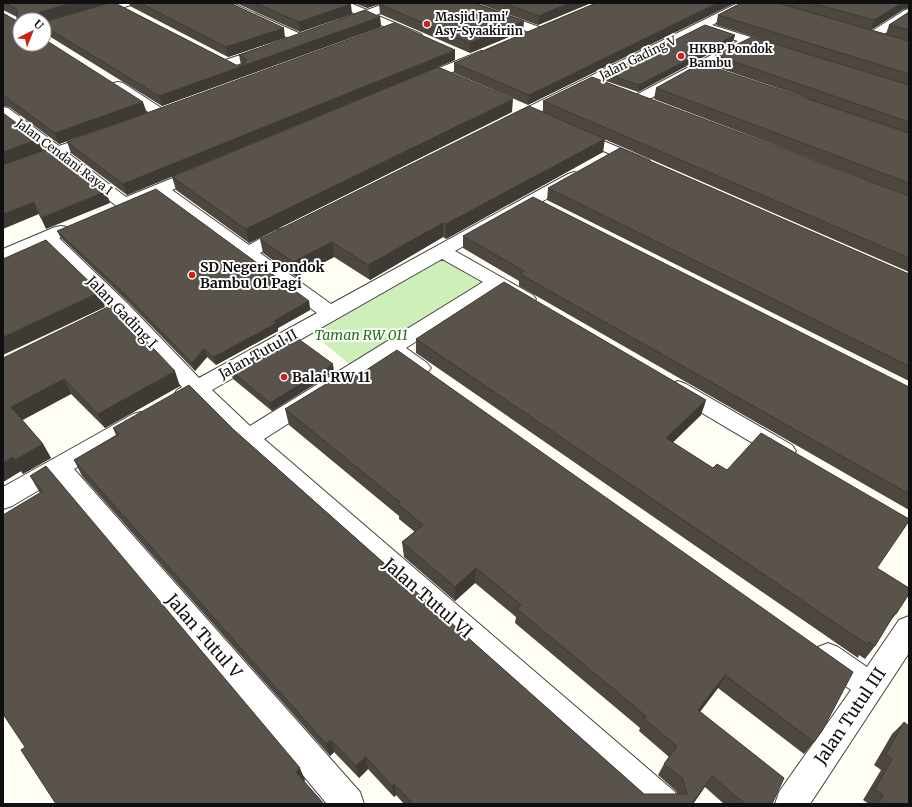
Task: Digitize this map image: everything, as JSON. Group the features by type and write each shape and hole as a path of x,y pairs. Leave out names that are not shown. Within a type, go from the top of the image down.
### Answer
{"street":[{"path":"224,3 299,38"},
{"path":"341,3 431,43"},
{"path":"329,28 397,3"},
{"path":"464,3 545,28 518,40"},
{"name":"Jalan Gading V","path":"496,128 748,3"},
{"path":"52,25 125,7"},
{"path":"887,41 869,35 907,8"},
{"path":"703,26 784,52"},
{"path":"375,35 396,27"},
{"path":"227,64 314,33"},
{"path":"625,94 699,67 748,40"},
{"path":"402,88 497,48"},
{"path":"452,52 470,60"},
{"path":"214,57 244,73"},
{"path":"699,67 714,72"},
{"path":"439,73 460,82"},
{"path":"109,81 161,114"},
{"path":"591,81 653,105"},
{"path":"508,103 654,168"},
{"path":"147,119 176,108"},
{"name":"Jalan Cendani Raya I","path":"3,110 125,204"},
{"path":"3,172 109,133"},
{"name":"Jalan Tutul II","path":"3,499 196,388 618,152"},
{"path":"111,210 212,168"},
{"path":"161,189 330,313"},
{"path":"532,201 553,212"},
{"path":"248,252 304,223"},
{"path":"3,255 75,225"},
{"name":"Jalan Gading I","path":"47,237 114,312 196,388"},
{"path":"442,251 545,311"},
{"path":"248,438 497,282"},
{"path":"392,348 437,380"},
{"path":"662,379 799,460"},
{"name":"Jalan Tutul VI","path":"196,388 248,438 663,804"},
{"name":"Jalan Tutul V","path":"59,468 348,804"},
{"name":"Jalan Tutul III","path":"791,804 909,629"},
{"path":"812,645 870,686"}],"green space":[{"name":"Taman RW 011","path":"448,256 491,283 355,369 313,334"}],"building":[{"path":"5,3 72,3 40,12 17,12 17,9"},
{"path":"109,3 115,3 238,66 244,64 247,60 239,55 365,10 380,17 159,96 52,31 52,20"},
{"path":"140,3 230,3 284,28 226,47"},
{"path":"255,3 349,3 351,4 299,22"},
{"path":"474,3 524,21 470,43 379,4"},
{"path":"504,3 569,3 539,16"},
{"path":"596,3 717,3 529,95 454,63"},
{"path":"741,3 778,3 909,41 909,74 718,15"},
{"path":"811,3 902,3 874,20"},
{"path":"909,12 909,30 889,25"},
{"path":"3,13 12,18 12,52 52,52 52,44 143,102 55,133 3,96"},
{"path":"394,23 455,50 123,184 67,142"},
{"path":"705,25 735,35 639,85 607,74"},
{"path":"752,37 909,85 909,122 715,55"},
{"path":"701,63 909,133 909,183 656,88"},
{"path":"438,67 513,99 246,229 172,177"},
{"path":"592,77 909,196 909,258 543,101"},
{"path":"529,106 605,139 446,224 443,223 368,265 332,242 293,262 260,239"},
{"path":"3,113 38,139 3,152"},
{"path":"50,148 106,191 41,218 34,202 3,214 3,165"},
{"path":"620,148 909,274 909,366 548,188"},
{"name":"SD Negeri Pondok Bambu 01 Pagi","path":"156,189 309,301 274,321 277,323 214,357 204,349 192,363 126,295 57,231"},
{"path":"533,197 909,387 909,494 520,274 524,271 463,236"},
{"path":"46,240 100,292 3,337 3,259"},
{"path":"504,282 706,400 666,438 713,468 717,464 727,470 761,433 909,519 877,568 909,588 909,594 896,614 895,613 875,646 869,642 868,645 416,339"},
{"path":"112,305 175,371 98,414 64,379 11,407 43,444 15,460 13,457 3,463 3,358"},
{"name":"Balai RW 11","path":"293,335 333,364 270,403 230,370"},
{"path":"397,350 853,672 822,731 814,742 725,675 698,710 784,778 772,804 745,804 712,776 692,804 413,804 394,784 392,786 366,757 356,766 331,740 326,744 74,460 119,434 113,428 189,385 234,430 644,794 687,794 683,779 664,764 677,746 644,719 646,716 517,609 521,605 476,568 455,587 402,542 423,525 398,504 400,502 285,409 349,370 357,376"},
{"path":"46,466 300,768 296,772 324,804 56,804 21,750 25,747 3,714 3,515 43,491 30,476"},
{"path":"904,722 909,726 909,804 878,804 883,795 875,789 892,759 886,754"}],"place":[{"name":"Masjid Jami' Asy-Syaakiriin","path":"427,24"},
{"name":"HKBP Pondok Bambu","path":"681,56"},
{"name":"SD Negeri Pondok Bambu 01 Pagi","path":"192,275"},
{"name":"Balai RW 11","path":"284,377"}]}
